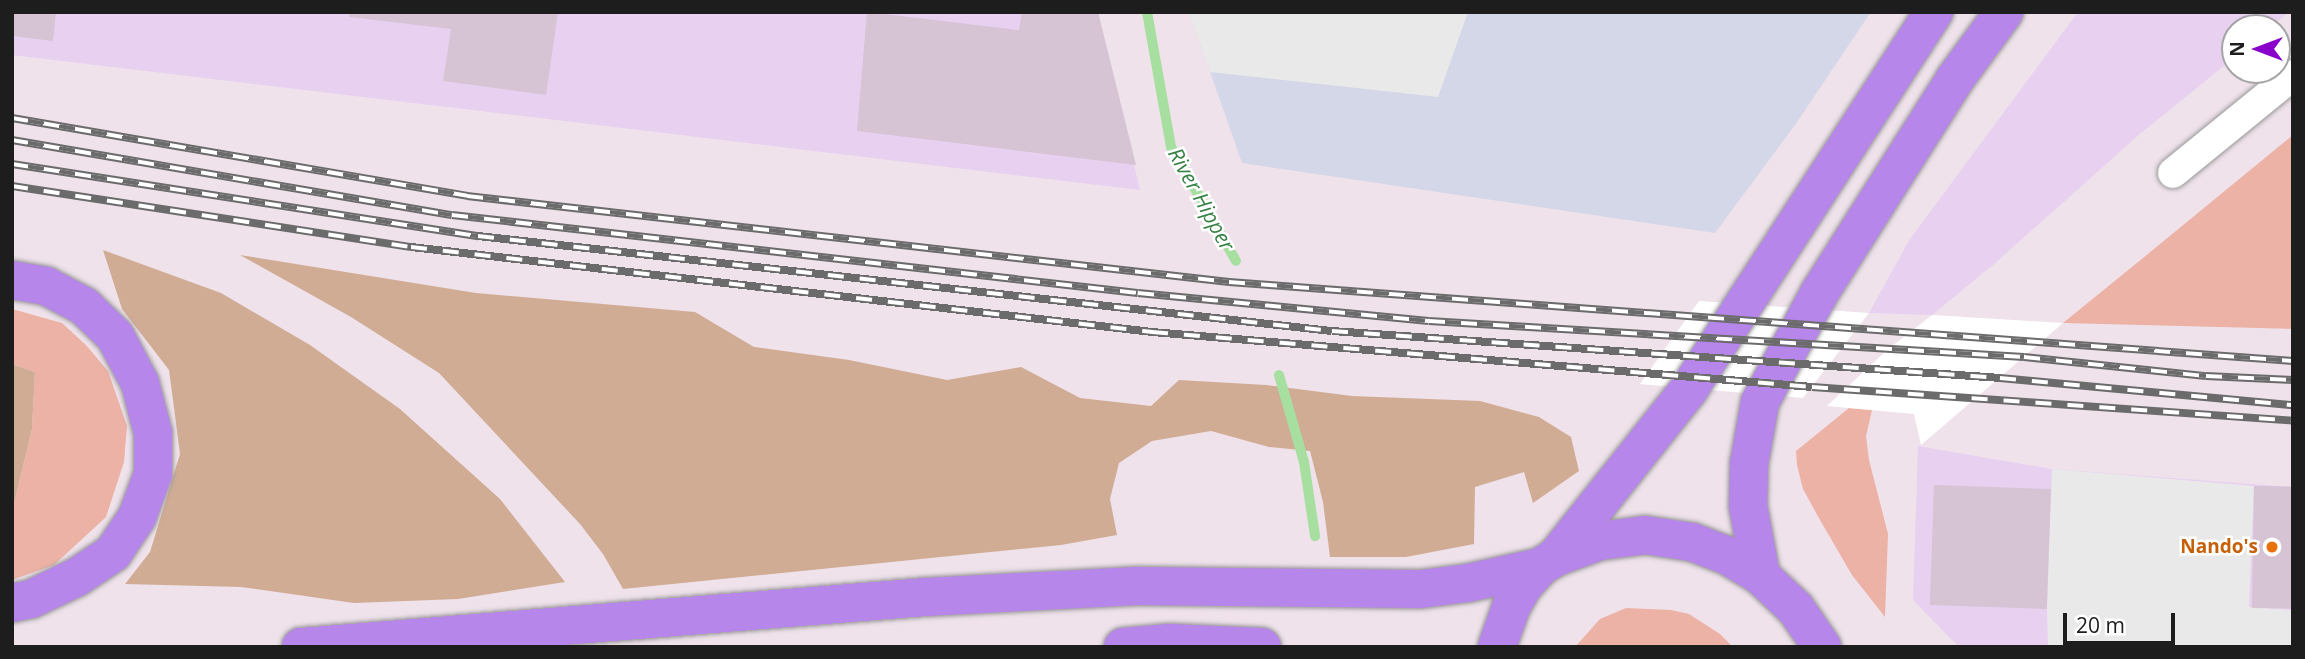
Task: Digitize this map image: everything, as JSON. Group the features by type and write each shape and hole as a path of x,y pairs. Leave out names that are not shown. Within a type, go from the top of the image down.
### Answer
{"highway":[{"path":"1497,647 1511,607 1523,586 1548,562 1689,389 1934,12"},
{"path":"1761,576 1748,506 1749,464 1760,402 1820,292 1955,79 2004,12"},
{"path":"12,280 46,286 84,306 115,336 140,383 153,433 153,474 137,517 113,553 77,577 31,599 12,603"},
{"path":"301,647 965,595 1137,586 1421,589 1468,583 1548,562 1600,541 1645,536 1692,542 1728,556 1761,576 1796,609 1822,647"},
{"path":"1123,647 1170,643 1262,647"}],"street":[{"path":"2173,173 2293,75"}],"shaded area":[{"path":"12,12 1098,12 1140,190 12,55"},
{"path":"1189,12 1871,12 1795,125 1715,233 1242,163"},
{"path":"1189,12 1468,12 1438,97 1210,72"},
{"path":"2078,12 2289,12 2221,14 2221,68 2141,133 1994,264 1932,315 1869,313 1910,239"},
{"path":"2293,135 2293,329 2063,323 2143,258"},
{"path":"103,250 221,293 310,345 400,409 500,499 565,582 458,599 354,603 241,587 125,584 150,552 180,454 169,370 122,309"},
{"path":"240,255 476,293 695,312 754,347 849,360 947,380 1021,367 1080,398 1151,406 1179,380 1266,385 1352,396 1480,401 1539,417 1571,437 1579,471 1533,503 1524,472 1475,487 1474,544 1406,557 1330,557 1323,502 1310,451 1269,447 1211,431 1152,441 1119,463 1110,499 1117,535 1061,545 623,589 603,554 580,524 439,373 351,317"},
{"path":"12,309 62,323 86,345 108,371 127,426 124,462 106,517 54,565 12,580 12,512 32,429 35,372 12,364"},
{"path":"12,364 35,372 32,429 12,512"},
{"path":"1849,408 1872,410 1866,436 1869,460 1888,534 1885,617 1852,575 1820,520 1803,489 1797,465 1796,451"},
{"path":"1918,446 2052,469 2293,487 2293,647 1959,647 1913,600"},
{"path":"2052,469 2254,486 2249,607 2293,610 2293,647 2048,647"},
{"path":"1626,608 1671,610 1689,614 1720,634 1733,647 1575,647 1600,619"}],"pier":[{"path":"1699,301 1869,313 1803,398 1640,384"},
{"path":"1932,315 2063,323 1921,445 1914,414 1827,406 1887,350"}],"building":[{"path":"12,12 56,12 53,41 12,36"},
{"path":"349,12 558,12 546,95 443,81 451,29 349,17"},
{"path":"867,12 1019,30 1022,12 1098,12 1136,165 857,131"},
{"path":"1934,485 2051,489 2047,609 1930,605"},
{"name":"Nando's","path":"2254,486 2293,487 2291,609 2252,608"}],"waterway":[{"name":"River Hipper","path":"1147,12 1171,147 1236,261"},
{"name":"River Hipper","path":"1279,375 1304,462 1315,536"}],"railway":[{"path":"12,118 467,196 1229,282 2293,361"},
{"path":"12,140 452,215 1138,293 1429,321 2024,357 2206,376 2293,380"},
{"path":"12,164 478,236 1332,331 2000,378 2293,405"},
{"path":"12,186 411,247 1152,332 1812,387 2293,421"}],"place":[{"name":"Nando's","path":"2272,547"}]}
